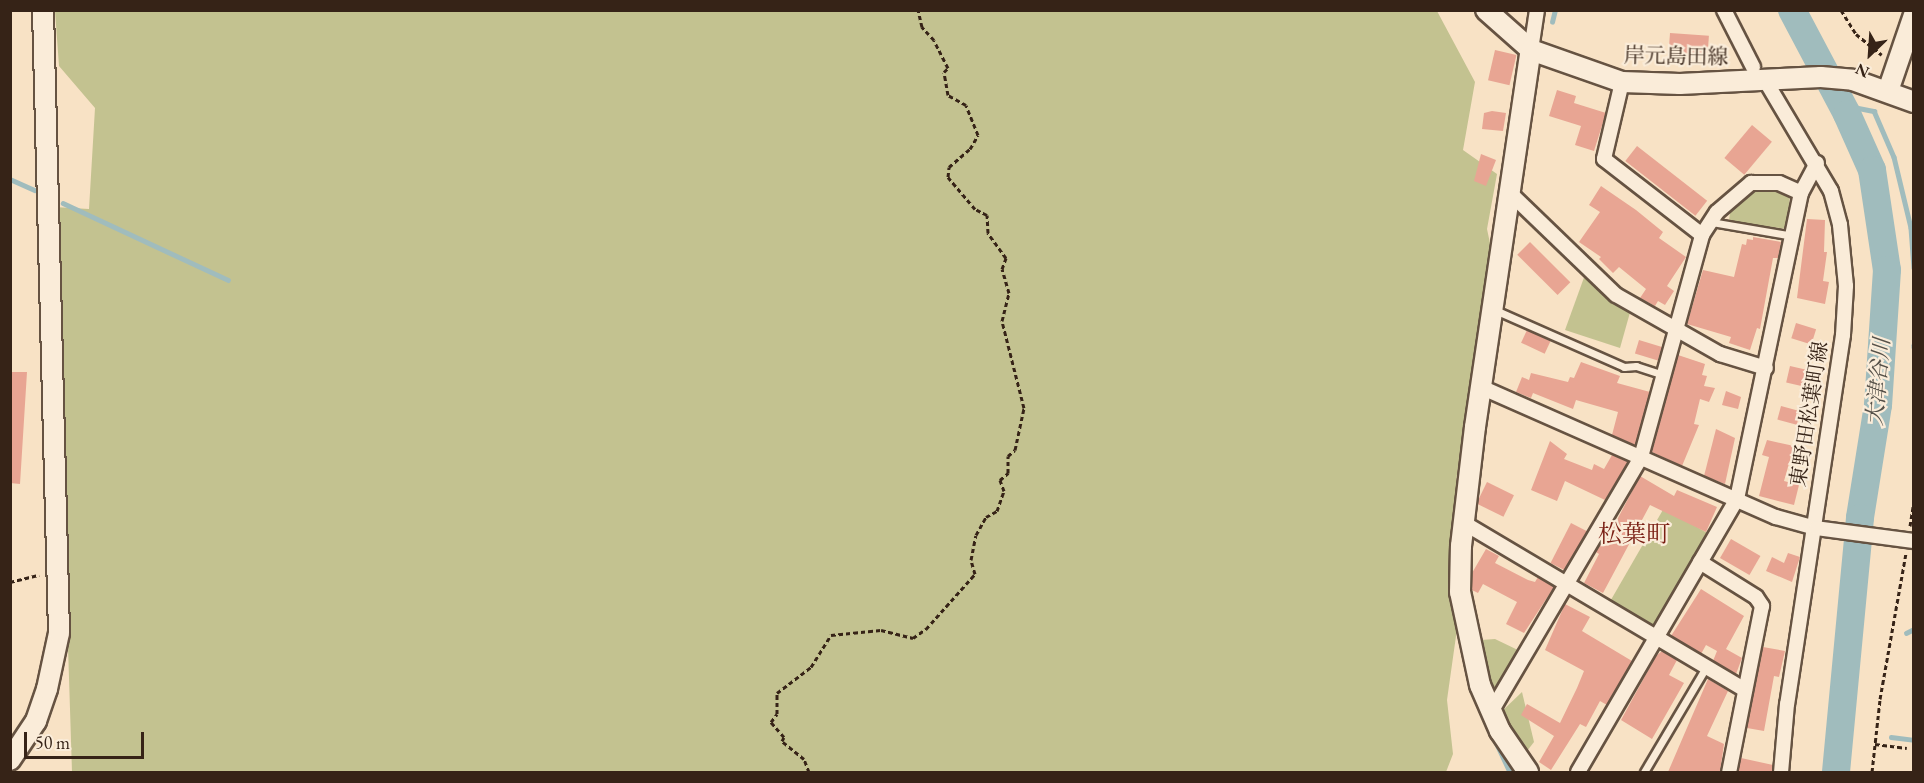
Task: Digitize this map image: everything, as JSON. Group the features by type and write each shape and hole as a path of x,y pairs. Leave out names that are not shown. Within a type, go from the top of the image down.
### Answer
{"street":[{"path":"10,760 36,721 55,663 59,573 44,10"},
{"name":"岸元島田線","path":"1486,10 1531,50 1622,82 1680,84 1765,76 1821,77 1853,80 1914,102"},
{"path":"1528,772 1491,711 1480,685 1460,592 1464,523 1537,10"},
{"name":"東野田松葉町線","path":"1724,10 1817,163 1831,191 1840,225 1846,286 1842,335 1781,772"},
{"path":"1888,91 1914,15"},
{"path":"1622,82 1604,159 1702,236"},
{"path":"1578,772 1737,499 1802,192 1817,163"},
{"path":"1491,711 1641,457 1666,376 1702,236 1711,222 1751,183 1779,183 1802,192"},
{"path":"1512,195 1616,295 1720,354 1766,368"},
{"path":"1483,388 1776,517 1814,527 1908,540"},
{"path":"1464,523 1745,690"},
{"path":"1700,562 1756,597 1762,606 1729,772"}],"lane":[{"path":"1711,222 1793,236"},
{"path":"1495,310 1624,367 1636,366 1666,376"},
{"path":"1644,772 1706,667"}],"path":[{"path":"809,772 804,759 782,741 784,737 771,722 777,714 777,693 811,667 831,635 881,630 913,638 926,629 975,574 971,560 976,535 986,517 998,511 1004,491 1000,480 1008,473 1008,456 1015,450 1024,408 1002,321 1009,293 1002,269 1006,258 988,233 987,215 975,209 948,177 949,167 970,149 978,135 966,105 948,95 944,72 948,68 934,40 922,27 918,10"},
{"path":"1841,10 1856,34 1882,55"},
{"path":"1872,772 1914,501"},
{"path":"10,582 59,573"},
{"path":"1875,744 1907,748"}],"shaded area":[{"path":"55,11 1437,11 1475,82 1463,150 1497,174 1487,229 1491,248 1456,481 1457,629 1447,700 1453,754 1446,772 72,772 54,207 89,209 95,108 59,66"},
{"path":"1754,189 1790,192 1788,229 1729,221 1730,213"},
{"path":"1586,272 1631,309 1620,348 1565,330"},
{"path":"1664,508 1709,534 1655,628 1610,602"},
{"path":"1495,639 1522,652 1498,693 1489,678 1481,640"},
{"path":"1522,692 1534,742 1527,751 1509,731 1501,712"}],"building":[{"path":"1670,33 1709,36 1708,56 1669,53"},
{"path":"1495,50 1516,55 1509,85 1488,80"},
{"path":"1557,90 1576,96 1574,103 1606,113 1594,151 1575,145 1581,126 1549,116"},
{"path":"1492,111 1506,113 1503,131 1482,129 1484,113"},
{"path":"1752,125 1772,142 1744,175 1724,158"},
{"path":"1637,146 1707,201 1695,216 1625,161"},
{"path":"1481,154 1496,160 1486,186 1474,181"},
{"path":"1601,186 1663,232 1659,238 1686,257 1667,286 1674,291 1665,305 1658,301 1655,306 1640,298 1646,289 1619,267 1613,273 1599,259 1601,257 1579,242 1600,212 1589,205"},
{"path":"1807,219 1825,220 1824,252 1827,252 1823,281 1829,282 1825,304 1797,298"},
{"path":"1753,237 1781,242 1778,258 1773,258 1760,329 1757,328 1750,350 1729,343 1731,337 1687,324 1703,270 1734,277 1742,244 1746,245 1747,239 1753,240"},
{"path":"1530,242 1570,282 1558,295 1517,255"},
{"path":"1796,323 1816,329 1811,344 1791,338"},
{"path":"1527,330 1551,341 1545,354 1521,343"},
{"path":"1639,340 1662,347 1658,360 1635,353"},
{"path":"1678,355 1705,364 1702,375 1707,376 1704,386 1715,388 1709,402 1700,399 1694,424 1699,425 1682,466 1652,452"},
{"path":"1581,362 1620,376 1617,383 1650,392 1635,445 1612,435 1618,412 1576,400 1573,409 1533,393 1531,398 1516,392 1522,377 1529,380 1531,373 1568,382 1570,377 1574,378"},
{"path":"1790,366 1817,372 1813,389 1786,383"},
{"path":"10,372 27,372 20,484 10,483"},
{"path":"1726,391 1741,397 1738,409 1722,405"},
{"path":"1781,406 1800,411 1797,425 1777,420"},
{"path":"1716,429 1735,438 1725,484 1704,476"},
{"path":"1767,440 1794,446 1784,481 1799,485 1794,505 1759,496 1769,457 1762,455"},
{"path":"1550,441 1567,454 1564,459 1592,470 1594,464 1604,469 1612,455 1628,462 1605,500 1565,481 1557,501 1531,490"},
{"path":"1640,476 1674,496 1677,490 1717,507 1706,532 1650,505 1603,593 1584,583 1599,554 1596,552 1603,540 1606,541"},
{"path":"1487,482 1514,495 1503,517 1476,504"},
{"path":"1571,523 1587,531 1567,571 1551,563"},
{"path":"1731,539 1760,556 1749,575 1720,558"},
{"path":"1486,549 1499,556 1495,563 1528,580 1535,582 1538,577 1554,587 1524,633 1506,624 1517,602 1483,584 1478,593 1472,590 1472,573"},
{"path":"1788,553 1800,557 1792,582 1766,571 1772,557 1784,563"},
{"path":"1701,589 1744,616 1726,649 1742,658 1736,674 1713,661 1717,651 1706,645 1701,654 1671,636"},
{"path":"1565,604 1590,617 1582,631 1632,661 1607,705 1600,701 1586,727 1580,724 1551,770 1539,762 1554,736 1521,715 1527,704 1560,723 1584,671 1545,650"},
{"path":"1763,647 1785,651 1779,677 1774,676 1764,731 1747,728"},
{"path":"1662,651 1677,660 1669,675 1684,683 1652,739 1621,720 1656,656"},
{"path":"1708,679 1728,691 1707,736 1724,744 1720,772 1668,772"},
{"path":"1741,758 1773,765 1772,772 1738,772"}],"waterway":[{"path":"1552,22 1555,10"},
{"name":"大津谷川","path":"1792,10 1847,114 1872,170 1887,270 1878,405 1860,518 1836,772"},
{"path":"1843,105 1874,111 1894,157 1911,228 1914,268"},
{"path":"10,179 35,190"},
{"path":"63,203 228,280"},
{"path":"1457,620 1465,659"},
{"path":"1906,633 1914,629"},
{"path":"1481,710 1510,772"},
{"path":"1891,737 1914,740"}],"district":[{"name":"松葉町","path":"1634,534"}]}
